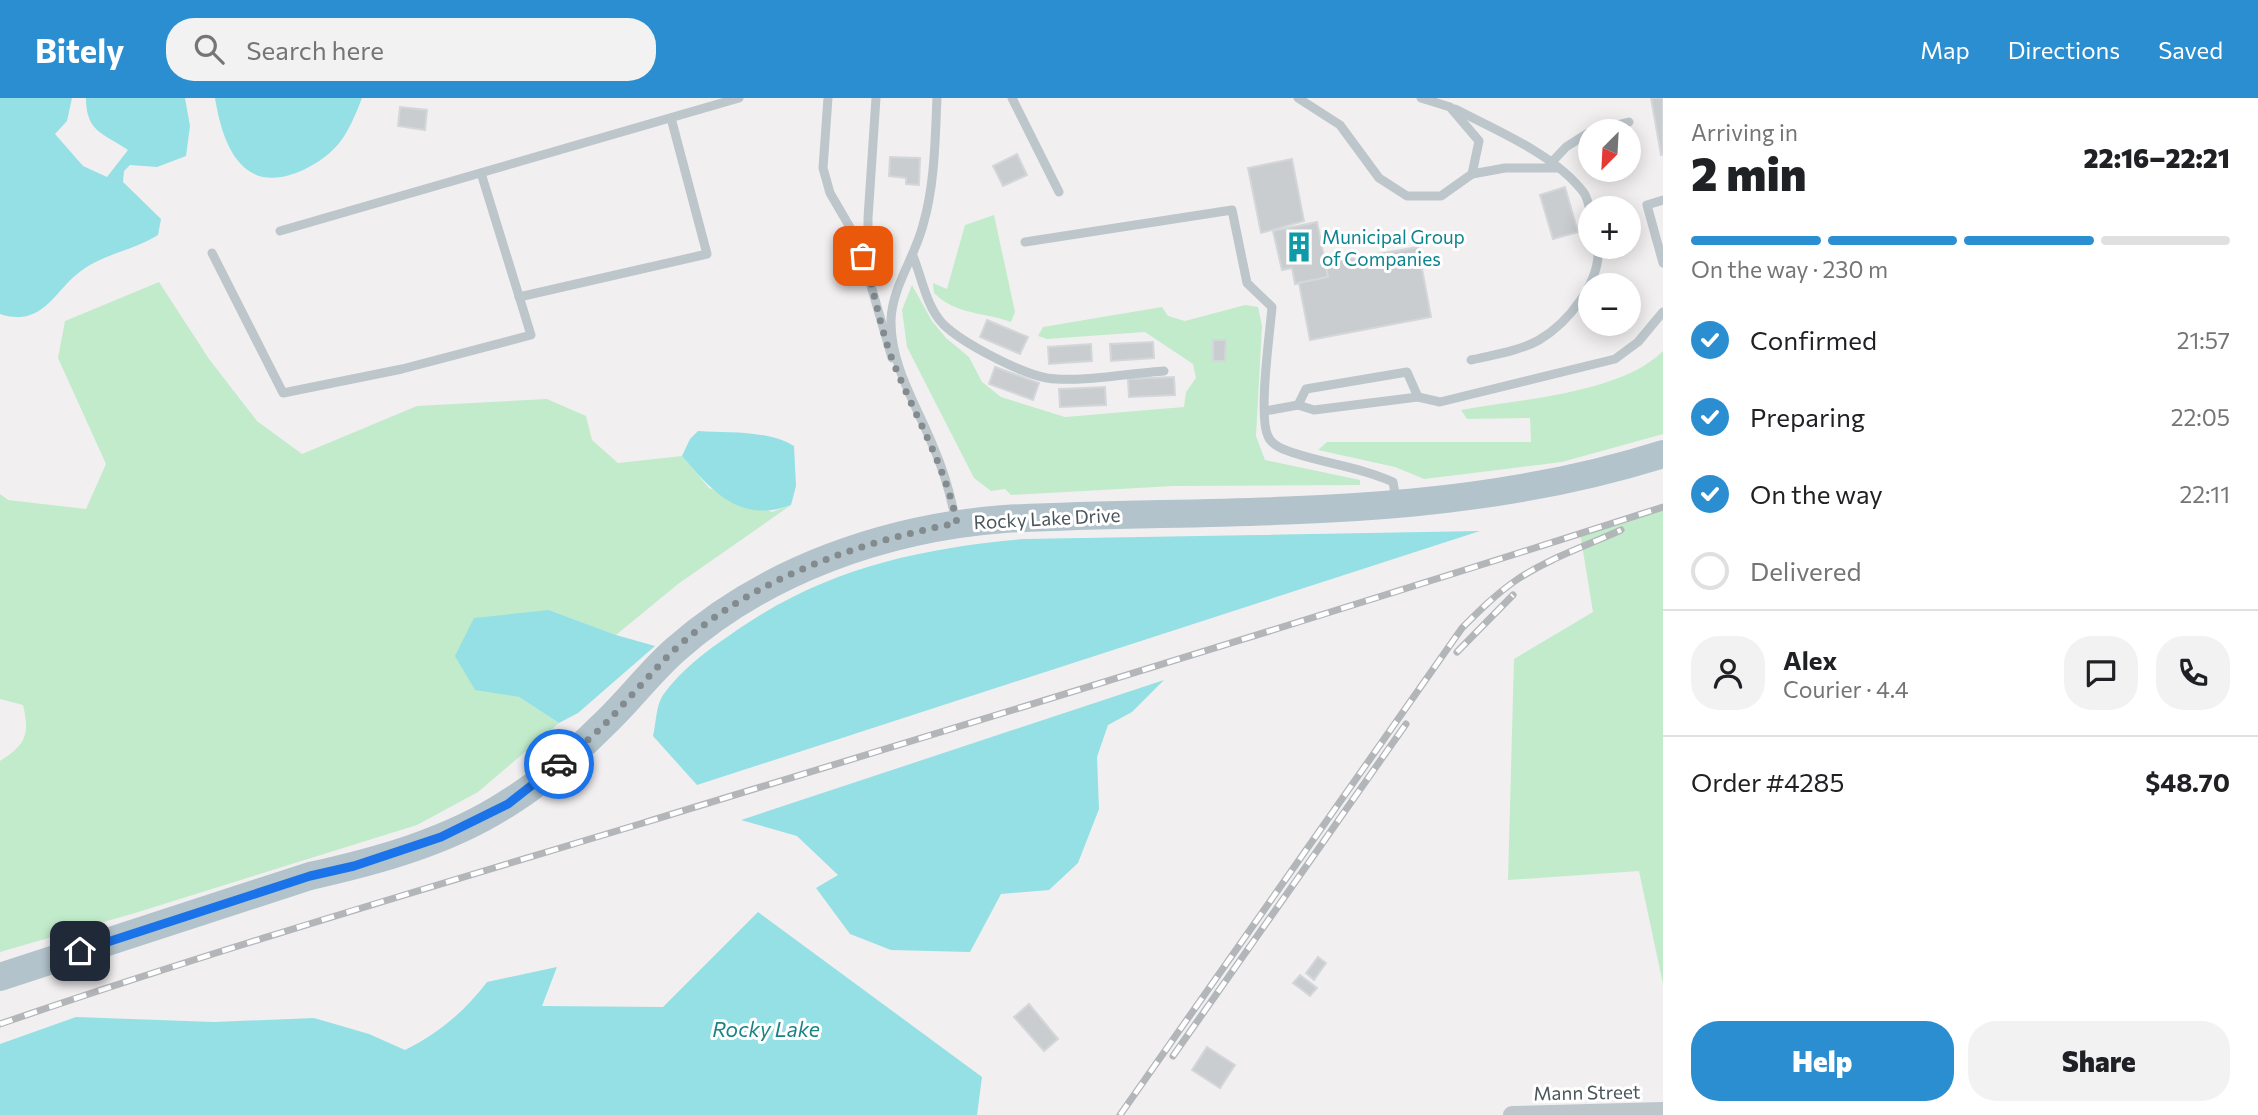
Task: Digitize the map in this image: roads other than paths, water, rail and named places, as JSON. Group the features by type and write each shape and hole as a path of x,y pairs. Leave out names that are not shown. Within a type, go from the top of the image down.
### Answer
{"main road":[{"name":"Rocky Lake Drive","path":"0,977 310,876 354,866 441,837 484,818 533,786 602,727 673,651 748,597 853,549 907,532 957,523 1078,515 1342,510 1447,501 1598,474 1663,454"}],"street":[{"name":"Mann Street","path":"1512,1115 1652,1112"}],"lane":[{"path":"280,231 740,98"},
{"path":"828,98 823,168 830,193 858,241 882,330 933,446 950,490 957,523"},
{"path":"868,271 868,218 876,98"},
{"path":"908,392 892,334 891,319 897,290 913,256 930,191 937,98"},
{"path":"1012,98 1059,192"},
{"path":"1298,98 1340,125 1379,178 1407,196 1441,196 1472,174 1505,168 1555,166"},
{"path":"1421,98 1450,107 1513,138 1555,166 1585,196"},
{"path":"1450,107 1479,141 1472,174"},
{"path":"520,297 706,254 671,118"},
{"path":"1555,166 1566,146 1578,139"},
{"path":"212,253 283,393 402,369 531,335 481,173"},
{"path":"1663,200 1647,205 1663,263"},
{"path":"1025,242 1232,210 1247,282 1272,307 1265,411 1267,436 1276,446 1293,453 1366,470 1393,482 1397,504"},
{"path":"913,256 926,296 942,323 976,347 1009,363 1046,377 1080,378 1164,371"},
{"path":"1471,360 1538,341 1564,320 1590,285 1595,259"},
{"path":"1265,411 1298,405 1314,410 1418,397 1440,402 1615,359 1638,342 1663,312"},
{"path":"1298,405 1307,389 1407,372 1418,397"}],"water":[{"path":"0,98 72,98 67,121 55,134 83,166 107,177 128,150 93,125 89,118 86,98 185,98 190,126 186,156 157,167 130,165 124,171 123,182 161,219 158,235 85,268 41,309 24,317 0,314"},
{"path":"215,98 362,98 347,132 332,151 298,172 272,178 249,171 235,157 222,128"},
{"path":"698,431 760,435 794,446 796,486 791,505 773,510 757,510 742,507 716,492 682,456 690,439"},
{"path":"1480,531 697,785 653,736 663,695 685,670 703,655 764,613 799,594 870,566 944,549 1024,539"},
{"path":"549,610 616,635 655,646 578,713 559,723 519,697 475,690 455,656 474,618"},
{"path":"1164,680 1132,712 1108,725 1097,757 1099,809 1078,863 1049,890 1001,894 970,952 891,950 850,934 816,888 838,875 797,836 741,820"},
{"name":"Rocky Lake","path":"758,912 982,1077 977,1115 0,1115 0,1044 76,1017 214,1022 314,1018 369,1034 405,1050 450,1021 487,982 557,967 542,1006 663,1007"}],"railway":[{"path":"0,1024 240,945 1153,667 1663,507"},
{"path":"1120,1115 1462,628 1501,592 1527,573 1621,530"},
{"path":"1457,652 1513,595"},
{"path":"1173,1056 1406,724"}],"place":[{"name":"Municipal Group of Companies","path":"1299,247"}]}
